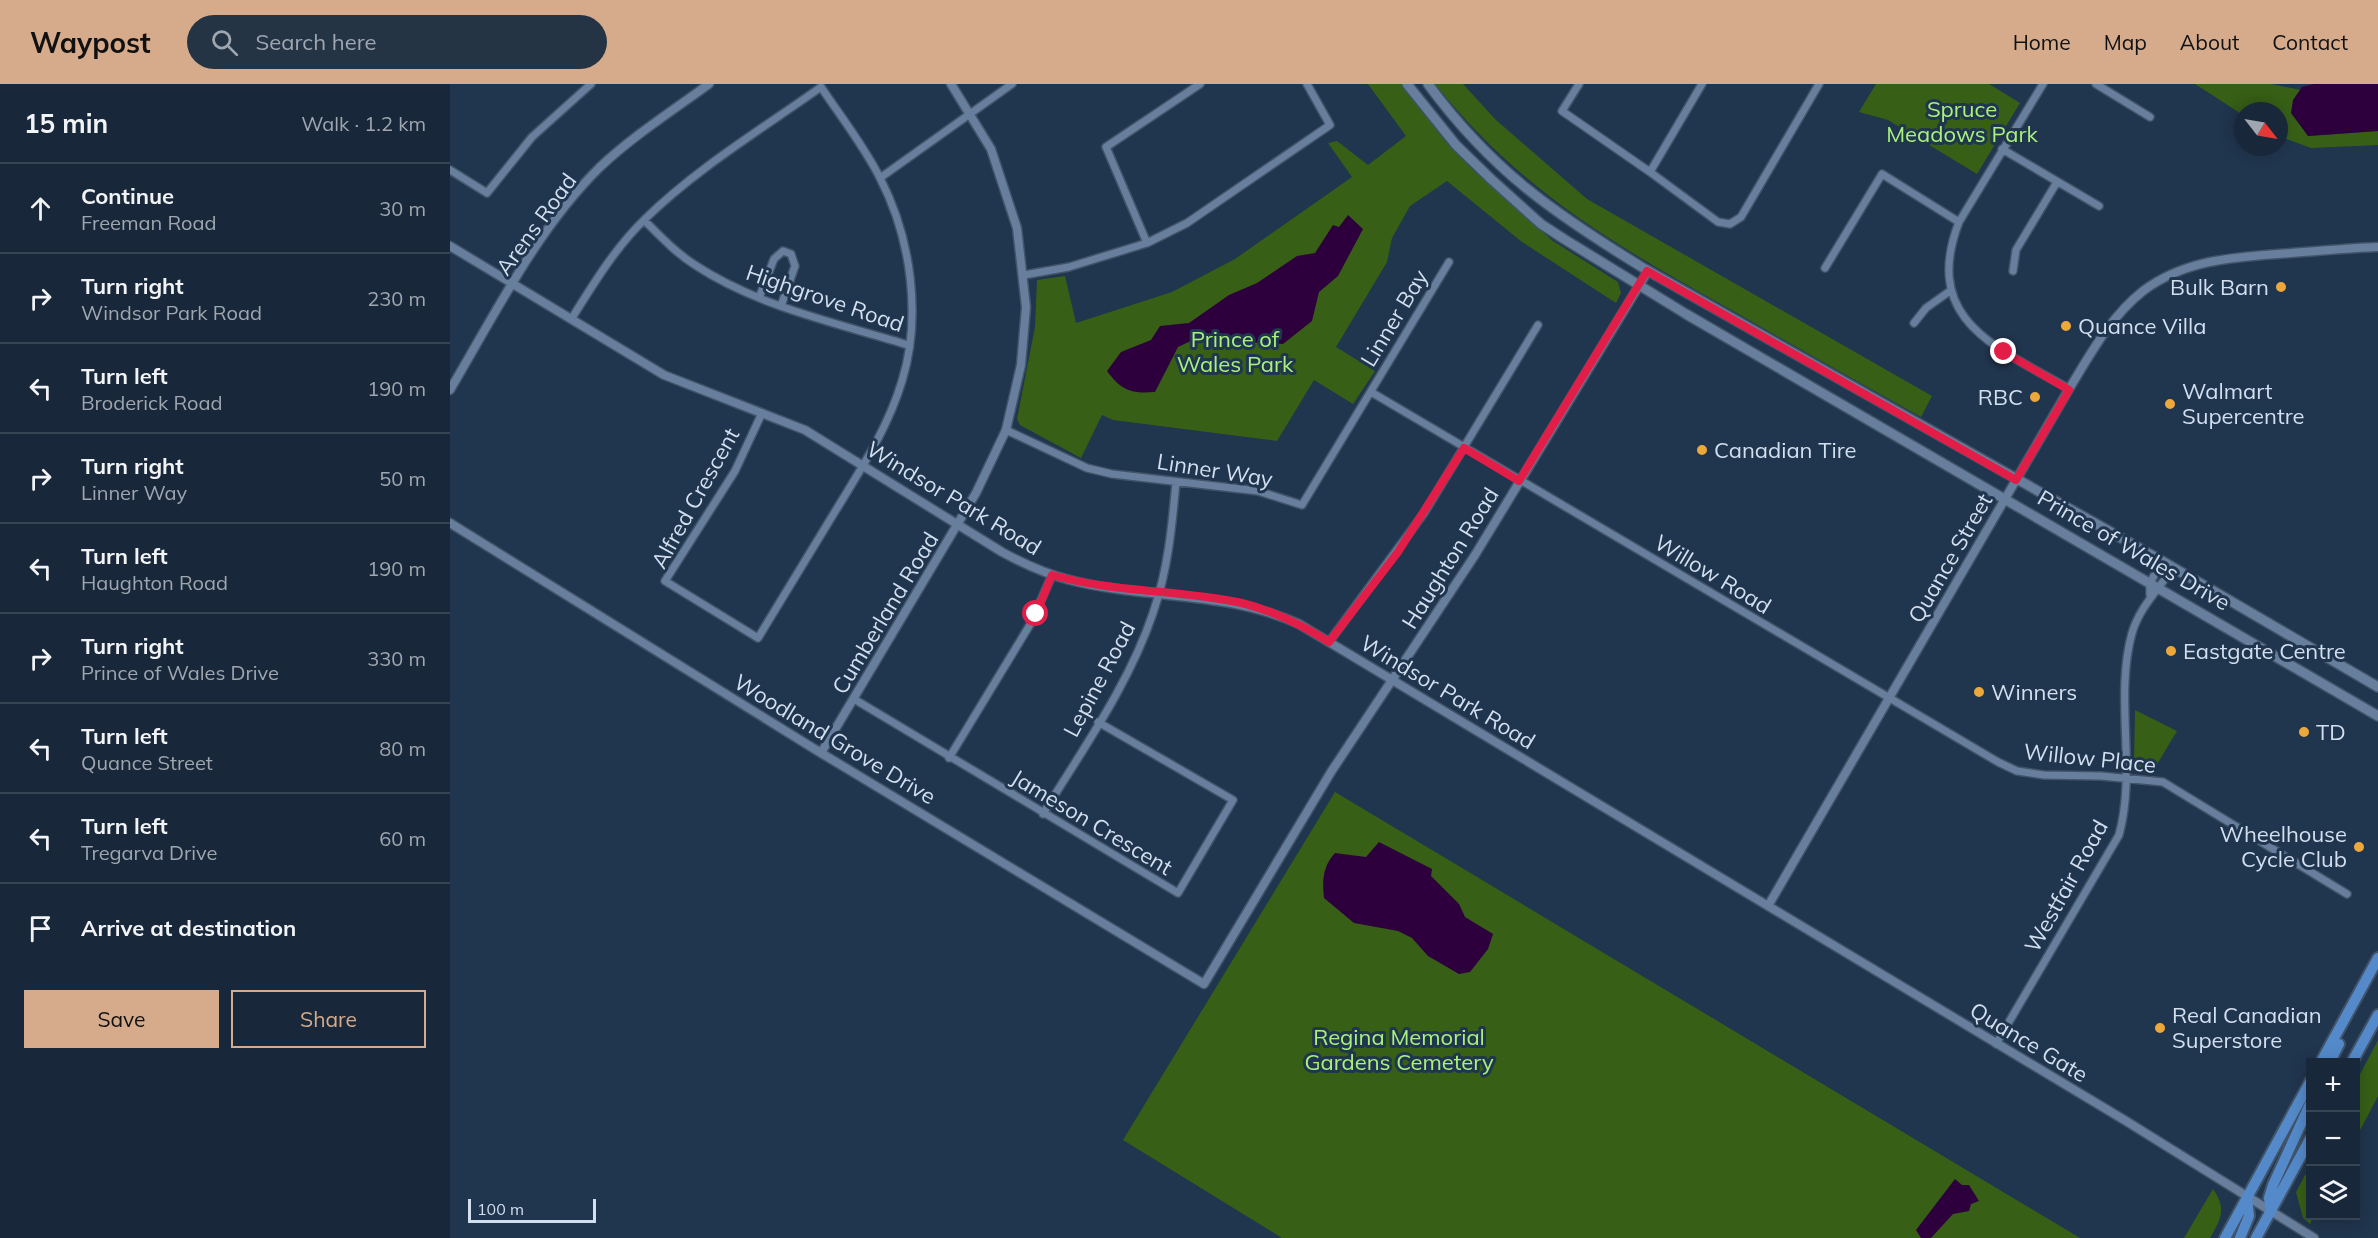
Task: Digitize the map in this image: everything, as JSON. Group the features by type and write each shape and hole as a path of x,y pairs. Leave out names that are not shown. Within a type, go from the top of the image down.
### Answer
{"highway":[{"path":"2323,1058 2378,958"},
{"path":"2332,1058 2372,969"},
{"path":"2354,1058 2378,1015"},
{"path":"2225,1238 2306,1089"},
{"path":"2271,1212 2269,1198 2273,1185 2306,1112"},
{"path":"2256,1238 2306,1146"},
{"path":"2240,1238 2249,1216 2247,1197"}],"main road":[{"name":"Prince of Wales Drive","path":"1407,84 1456,145 1542,224 1638,286 2378,716"},
{"name":"Prince of Wales Drive","path":"1428,84 1502,169 1535,198 1569,222 1647,271 2173,567 2378,687"}],"street":[{"path":"450,170 487,193 532,137 591,84"},
{"name":"Arens Road","path":"450,390 514,284 568,203 600,167 637,136 709,84"},
{"name":"Cumberland Road","path":"821,753 959,526 1006,430 1023,353 1026,307 1017,228 991,149 951,84"},
{"path":"880,178 1012,84"},
{"path":"1147,243 1106,147 1200,84"},
{"path":"1024,274 1069,267 1147,243 1187,223 1330,124 1307,84"},
{"path":"1579,84 1562,111 1718,222 1730,224 1741,217 1819,84"},
{"path":"1650,172 1702,84"},
{"path":"2043,84 1959,222 1950,245 1947,266 1950,291 1974,330 2004,352 2069,390"},
{"path":"2096,84 2151,117"},
{"path":"572,318 599,273 644,220 671,195 821,87 880,178 905,244 912,312 903,379 892,408 864,465"},
{"path":"2002,149 2099,206"},
{"path":"1825,268 1882,174 1959,222"},
{"path":"2013,271 2016,250 2057,182"},
{"name":"Highgrove Road","path":"644,220 672,248 695,265 759,298 908,345"},
{"name":"Windsor Park Road","path":"450,246 664,375 804,430 1015,559 1052,575 1096,585 1229,601 1257,607 1299,624 1768,906"},
{"name":"Quance Street","path":"1768,906 2069,390 2114,319 2142,292 2176,272 2228,258 2378,247"},
{"path":"759,298 774,259 783,251 791,254 795,266 781,306"},
{"name":"Linner Bay","path":"1371,392 1449,262"},
{"name":"Haughton Road","path":"1204,984 1331,772 1468,565 1647,271"},
{"path":"1914,323 1926,308 1950,291"},
{"path":"1329,642 1407,539 1538,325"},
{"path":"1371,392 1519,481"},
{"name":"Linner Way","path":"1006,430 1087,468 1112,474 1257,491 1302,505 1371,392"},
{"name":"Alfred Crescent","path":"762,413 735,471 665,581 758,638 864,465"},
{"name":"Willow Road","path":"1519,481 1888,699"},
{"name":"Lepine Road","path":"1043,814 1139,649 1160,593 1170,544 1176,482"},
{"name":"Woodland Grove Drive","path":"450,523 821,753 1204,984"},
{"name":"Westfair Road","path":"1996,1044 2116,843 2123,818 2126,780 2126,667 2132,633 2150,596 2150,583 2162,561"},
{"name":"Westfair Road","path":"2150,596 2160,589 2173,567"},
{"path":"949,758 1031,623 1052,575"},
{"name":"Jameson Crescent","path":"854,699 1178,894 1233,800 1098,722"},
{"name":"Willow Place","path":"1888,699 2017,771 2044,775 2101,776 2163,782 2347,894"},
{"name":"Quance Gate","path":"1768,906 2314,1238"}],"green space":[{"name":"Prince of Wales Park","path":"1368,84 1401,84 1445,141 1474,171 1553,241 1618,282 1621,293 1616,303 1522,242 1447,181 1410,206 1392,238 1387,262 1336,347 1375,371 1353,404 1314,380 1277,441 1113,420 1102,415 1081,458 1020,425 1017,419 1035,327 1037,280 1065,276 1076,323 1172,292 1235,259 1352,177 1328,143 1337,141 1368,165 1406,136"},
{"path":"1435,84 1463,84 1496,120 1587,199 1932,396 1921,417 1605,236 1534,184 1500,154"},
{"name":"Spruce Meadows Park","path":"1876,84 1989,84 2020,103 1977,174 1888,120 1859,112"},
{"path":"2195,84 2271,84 2301,90 2293,100 2308,136 2378,131 2378,145 2311,148 2288,139 2288,102 2234,102 2234,109"},
{"path":"2135,710 2177,731 2153,771 2141,771 2134,764"},
{"name":"Regina Memorial Gardens Cemetery","path":"1335,792 2080,1238 1282,1238 1123,1140"},
{"path":"2378,1040 2378,1096 2360,1130 2360,1112 2360,1074"},
{"path":"2306,1173 2306,1220 2312,1220 2310,1224 2303,1218 2296,1192"},
{"path":"2213,1189 2220,1202 2221,1214 2210,1238 2184,1238"}],"shaded area":[{"path":"2314,84 2378,84 2378,131 2308,136 2291,113 2293,100 2302,87"},
{"path":"1348,215 1363,229 1338,276 1319,292 1312,321 1283,344 1195,339 1178,347 1155,392 1139,392 1122,387 1107,371 1121,352 1151,340 1160,326 1189,323 1229,295 1257,283 1297,256 1315,253 1333,225 1339,227"},
{"path":"1379,842 1432,869 1431,876 1459,904 1465,917 1493,934 1488,949 1470,972 1459,974 1428,956 1412,938 1398,931 1354,923 1324,898 1324,874 1335,853 1366,857"},
{"path":"1955,1179 1962,1185 1969,1185 1979,1201 1971,1204 1969,1211 1953,1214 1931,1238 1921,1238 1916,1230"}],"place":[{"name":"Bulk Barn","path":"2281,287"},
{"name":"Quance Villa","path":"2066,326"},
{"name":"RBC","path":"2035,397"},
{"name":"Walmart Supercentre","path":"2170,404"},
{"name":"Canadian Tire","path":"1702,450"},
{"name":"Eastgate Centre","path":"2171,651"},
{"name":"Winners","path":"1979,692"},
{"name":"TD","path":"2304,732"},
{"name":"Wheelhouse Cycle Club","path":"2359,847"},
{"name":"Real Canadian Superstore","path":"2160,1028"}],"route":[{"path":"1036,614 1052,575 1096,585 1216,599 1257,607 1299,624 1329,642 1398,552 1464,448 1519,481 1647,271 2016,480 2069,390 2004,352"}]}
